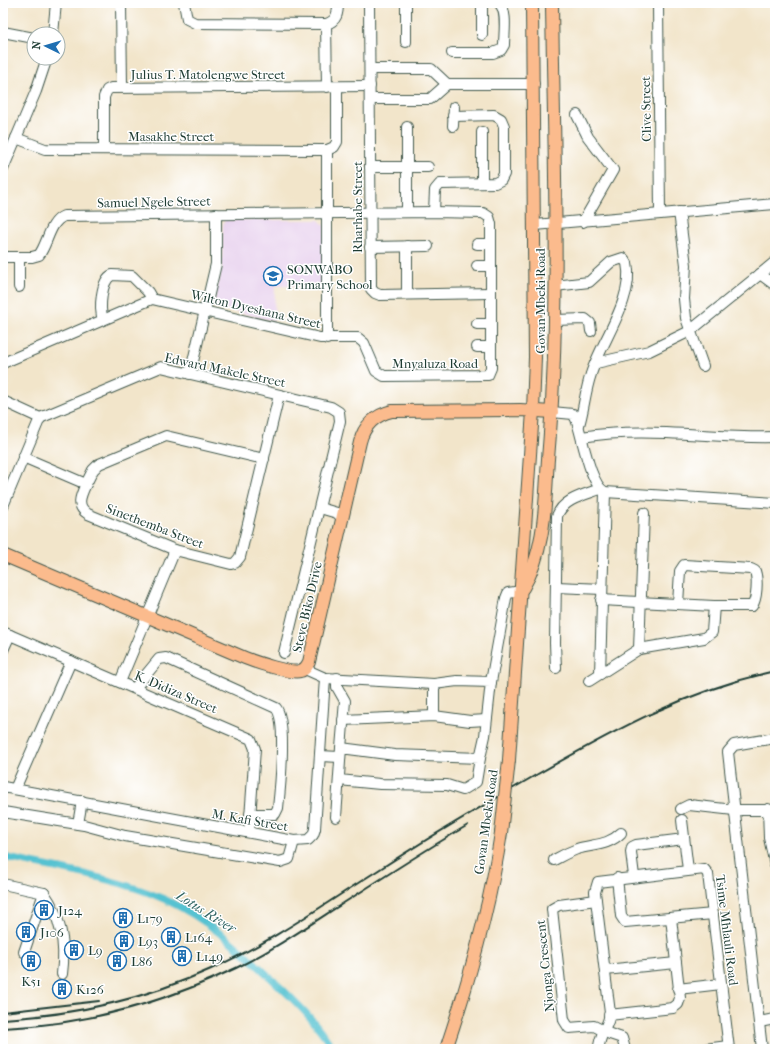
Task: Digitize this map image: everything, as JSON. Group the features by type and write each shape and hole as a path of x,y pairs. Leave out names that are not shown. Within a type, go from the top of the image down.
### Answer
{"main road":[{"name":"Govan Mbeki Road","path":"446,1049 478,947 490,896 501,832 509,760 517,593 533,411 535,225 532,3"},
{"name":"Govan Mbeki Road","path":"517,593 527,582 542,540 552,412 555,286 552,3"},
{"name":"Steve Biko Drive","path":"3,555 258,663 296,672 305,669 309,662 341,514 362,435 373,420 392,411 488,410 552,412"}],"street":[{"path":"54,26 56,3"},
{"path":"121,3 122,87"},
{"path":"184,3 187,19 195,23 326,24 334,20 337,16 338,3"},
{"name":"Rharhabe Street","path":"369,3 370,285 373,292 380,295 491,293"},
{"path":"406,3 406,42"},
{"path":"482,3 482,35"},
{"path":"452,52 493,53 502,50 504,45 504,12 503,7 499,3"},
{"name":"Clive Street","path":"658,3 660,214"},
{"path":"326,24 337,142 334,147 327,150"},
{"path":"3,32 26,36"},
{"path":"3,170 36,91 44,66"},
{"path":"370,69 428,69 433,71 447,84"},
{"path":"433,71 436,84 434,96"},
{"path":"370,99 424,99 434,96 447,84 534,84"},
{"name":"Julius T. Matolengwe Street","path":"104,149 105,93 108,88 370,86"},
{"path":"434,212 435,190 440,184 495,183 503,177 504,122 498,116 494,115 454,111 453,126"},
{"path":"577,115 588,137 614,172 582,222"},
{"path":"407,127 407,212"},
{"path":"482,132 482,183"},
{"name":"Masakhe Street","path":"16,138 45,149 327,150"},
{"name":"Wilton Dyeshana Street","path":"152,299 327,339 327,150"},
{"path":"370,167 428,167"},
{"path":"535,225 775,204"},
{"name":"Mnyaluza Road","path":"327,339 354,338 361,340 376,371 390,377 488,375 491,368 491,224 489,217 485,214 434,212 328,213"},
{"path":"679,212 686,265 685,310 690,331 703,366"},
{"name":"Samuel Ngele Street","path":"3,257 39,255 57,220 64,216 328,213"},
{"path":"190,374 216,264 216,214"},
{"path":"477,244 491,244"},
{"path":"407,246 407,294"},
{"path":"370,247 428,246"},
{"path":"19,257 19,286"},
{"path":"555,286 589,282 617,259 623,258 627,263 626,283 622,302 591,373 579,425"},
{"path":"596,363 649,352 690,331 775,262"},
{"path":"477,266 491,266"},
{"path":"760,274 775,285"},
{"path":"3,363 152,299 148,292 132,276 112,275 106,281 100,308 103,320"},
{"path":"555,320 585,319 590,323 591,331"},
{"path":"477,324 491,324"},
{"name":"Mnyaluza Road","path":"477,347 491,347"},
{"name":"Edward Makele Street","path":"40,418 156,368 165,368 331,407 340,413 340,421 320,508"},
{"name":"Sinethemba Street","path":"264,459 166,436 99,464 93,470 86,484 80,502 84,511 175,550 228,565 235,563 238,560 264,459 279,395"},
{"path":"3,401 40,418 3,506"},
{"path":"552,412 573,414 579,425 594,480 602,490 600,674"},
{"path":"582,437 604,433 638,432 682,433 747,438 775,437"},
{"path":"23,457 86,484"},
{"path":"556,668 557,520 559,513 570,501 602,490 775,503"},
{"path":"284,653 320,508 341,514"},
{"path":"639,649 644,513"},
{"path":"120,682 175,550"},
{"path":"601,600 714,606 752,606 755,600 755,571 751,569 684,565 680,571 678,604"},
{"path":"557,587 602,589"},
{"path":"339,780 380,784 447,785 463,790 476,782 491,682 506,598 508,593 517,593"},
{"path":"589,681 639,649 708,636 712,632 714,606"},
{"path":"3,650 6,633"},
{"name":"K. Didiza Street","path":"6,633 251,739 255,749 249,832"},
{"path":"135,688 160,659 166,658 276,708 280,712 282,728 278,808 275,814 271,815 250,814"},
{"path":"15,789 71,661"},
{"path":"305,669 325,678 434,684 457,681 491,682"},
{"name":"M. Kafi Street","path":"3,787 294,841 308,840 314,835 315,829 325,678"},
{"path":"336,817 345,698 337,687 337,678"},
{"path":"434,684 434,716"},
{"path":"343,720 434,716 470,721 486,720"},
{"path":"762,1049 728,752 734,745 775,738"},
{"path":"320,756 341,753 480,758"},
{"path":"78,824 82,801"},
{"path":"681,809 689,805 734,810 772,810 769,838 775,865"},
{"path":"3,812 78,824 125,836 252,859 280,862 289,859 294,841"},
{"path":"682,820 688,870"},
{"path":"554,860 578,849 614,840 621,832"},
{"path":"634,876 631,852 632,847 636,845 684,839"},
{"name":"Tsime Mhlauli Road","path":"596,900 595,892 598,882 634,876 688,870 706,870 713,914 729,1048"},
{"path":"617,878 621,916 625,922 713,914"},
{"path":"3,884 44,892 54,908 62,937 65,954 62,974"},
{"path":"24,952 44,892"},
{"path":"596,900 610,1014 608,1023 600,1039 599,1049"},
{"name":"Njonga Crescent","path":"596,900 556,905 552,912 565,1023 569,1028 594,1026 604,1031"},
{"path":"610,1014 676,1007 680,998 671,918"},
{"path":"605,970 676,963"},
{"path":"678,989 721,984"},
{"path":"759,1022 775,1019"},
{"path":"604,1031 622,1038 625,1049"},
{"path":"705,1049 729,1048"}],"shaded area":[{"name":"SONWABO Primary School","path":"225,220 319,220 325,226 325,286 275,286 274,321 216,307 214,303 222,267 223,224"}],"waterway":[{"name":"Lotus River","path":"3,857 85,874 145,891 194,915 236,946 262,969 306,1013 327,1039 333,1049"}],"railway":[{"path":"3,1019 57,1014 109,1004 161,989 211,969 275,936 436,834 594,743 651,714 711,689 742,679 775,671"},
{"path":"3,1028 33,1026 93,1017 152,1002 208,981 277,946 468,825"},
{"path":"3,1012 99,1001"}],"place":[{"name":"SONWABO Primary School","path":"273,276"},
{"name":"J124","path":"44,910"},
{"name":"L179","path":"123,918"},
{"name":"J106","path":"26,932"},
{"name":"L164","path":"171,937"},
{"name":"L93","path":"124,941"},
{"name":"L9","path":"74,950"},
{"name":"L149","path":"182,956"},
{"name":"K51","path":"31,961"},
{"name":"L86","path":"117,961"},
{"name":"K126","path":"62,989"}]}
